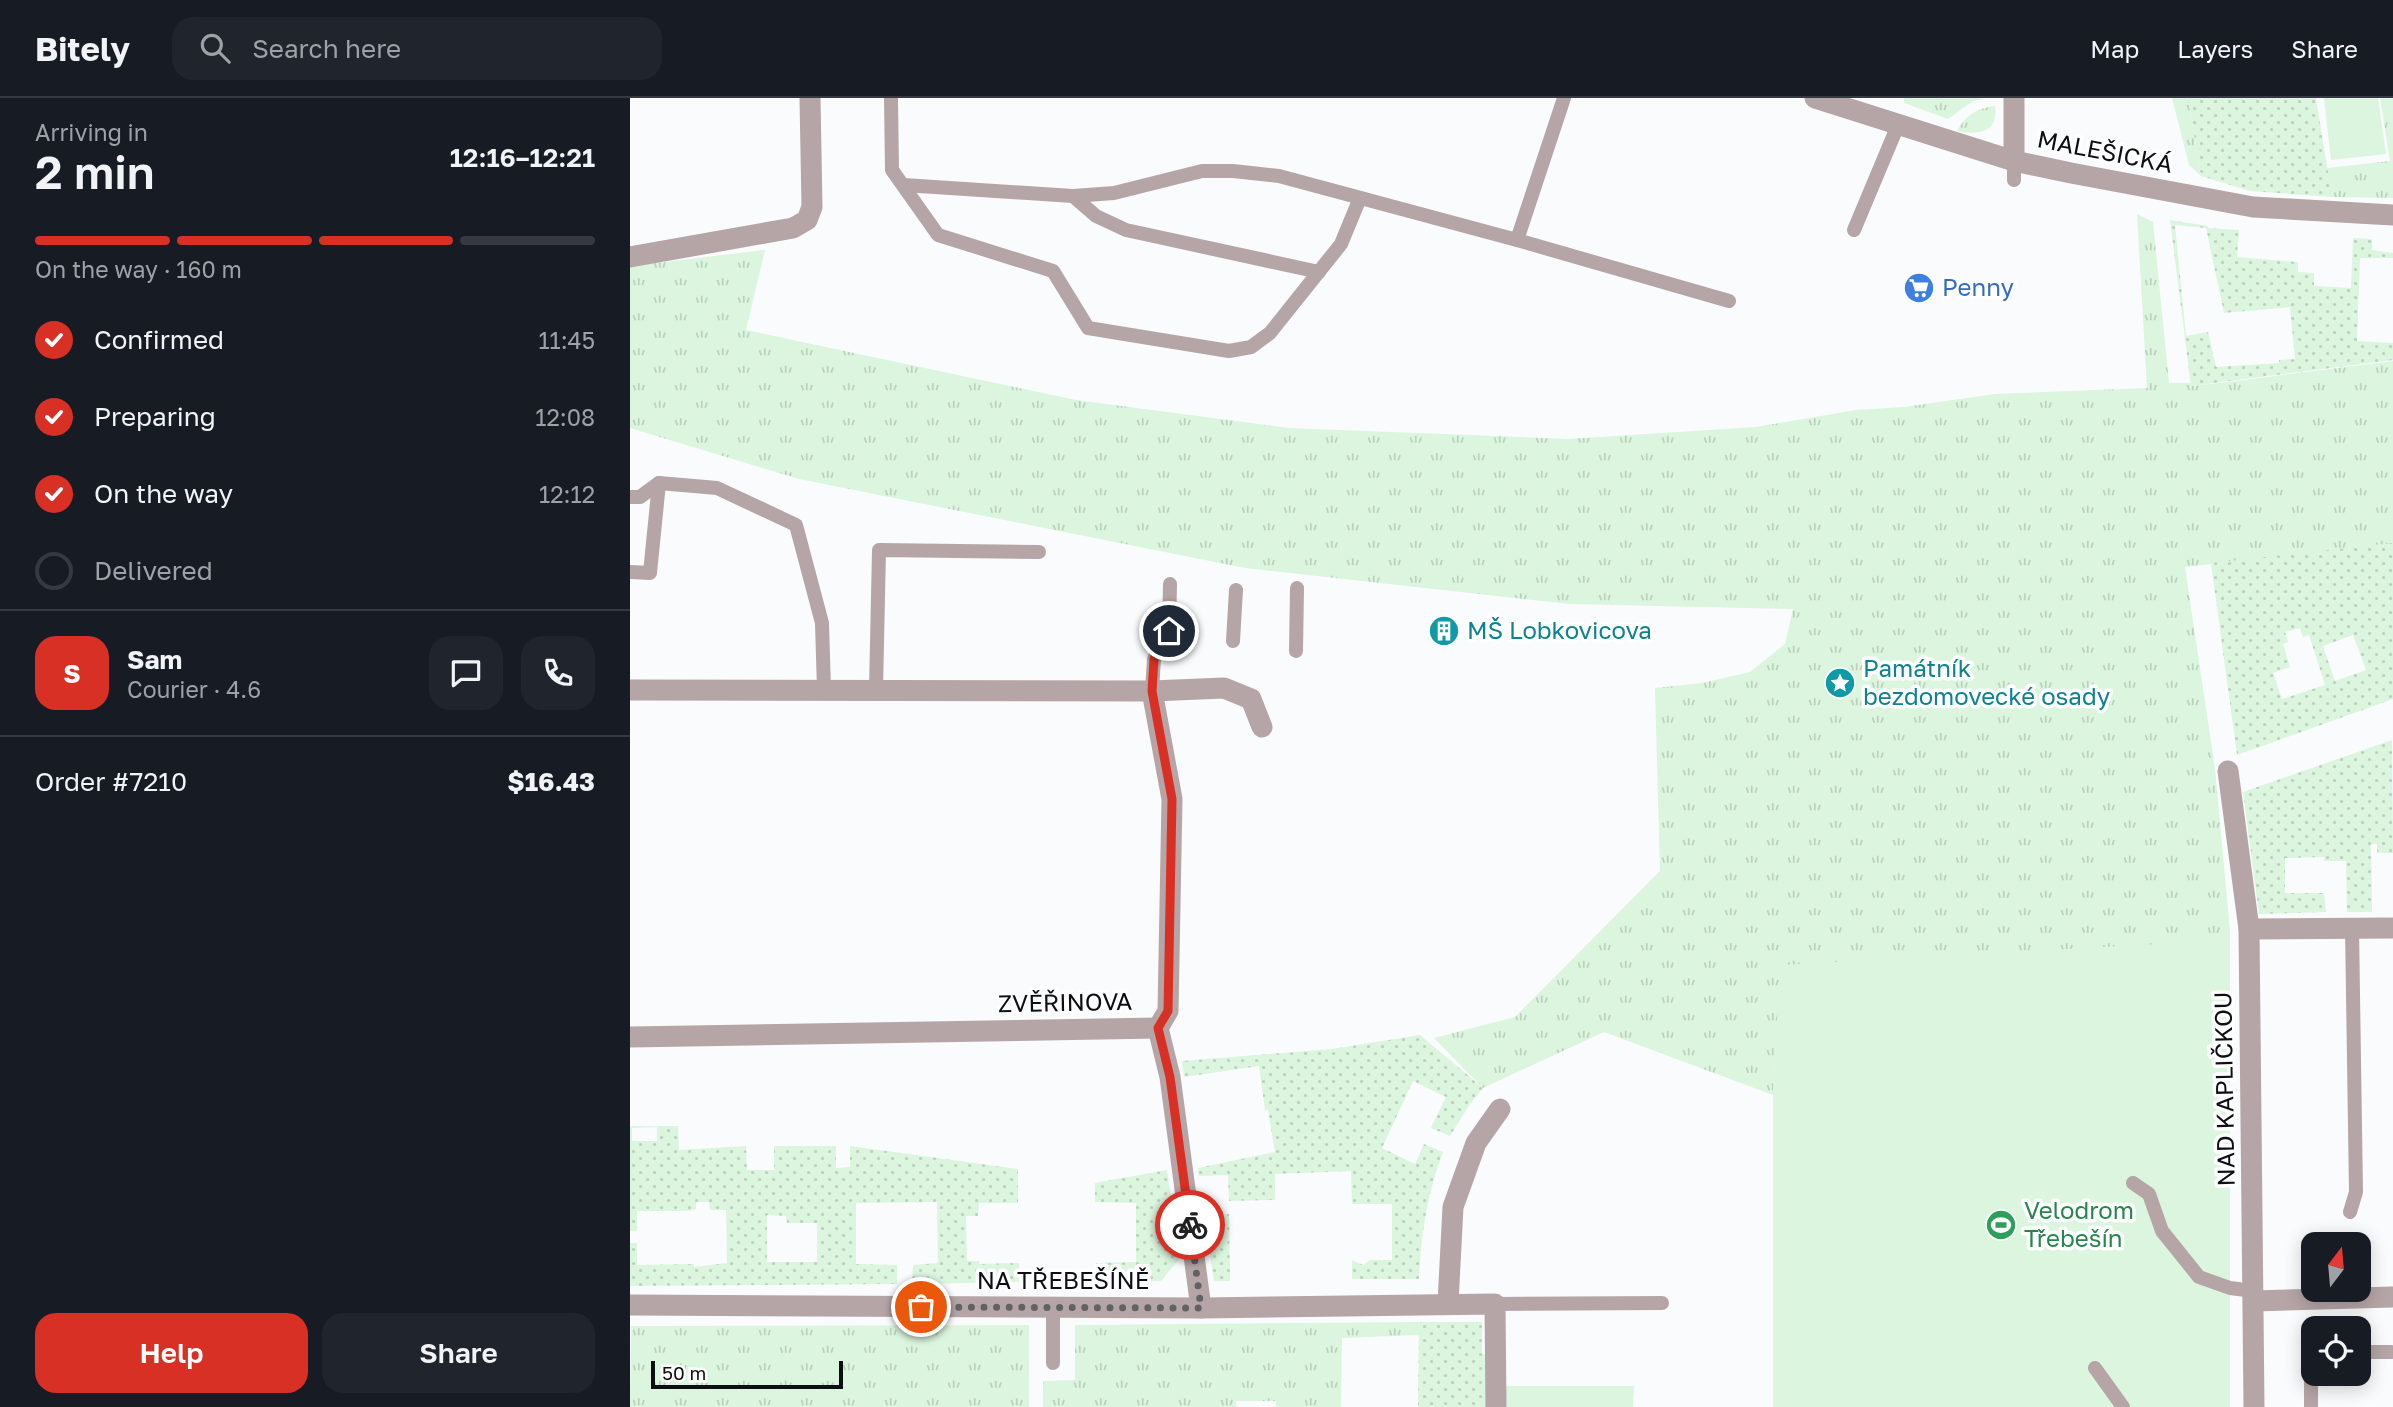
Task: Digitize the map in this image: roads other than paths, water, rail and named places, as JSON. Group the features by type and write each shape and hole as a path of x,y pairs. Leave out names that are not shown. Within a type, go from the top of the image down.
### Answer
{"street":[{"path":"630,257 793,228 807,220 812,208 810,98"},
{"name":"MALEŠICKÁ","path":"1815,98 1898,125 2014,171 2253,207 2393,215"},
{"path":"2014,98 2014,171"},
{"path":"630,690 1152,691 1224,688 1251,699 1262,727"},
{"name":"ZVĚŘINOVA","path":"630,1037 1158,1028 1168,1011 1172,799 1152,691"},
{"name":"NAD KAPLIČKOU","path":"2228,771 2249,929 2254,1407"},
{"path":"2249,929 2393,928"},
{"path":"1158,1028 1170,1077 1201,1308"},
{"path":"1448,1303 1453,1207 1476,1143 1500,1109"},
{"path":"2254,1296 2301,1295"},
{"path":"2371,1295 2393,1297"},
{"path":"1495,1304 1496,1407"},
{"name":"NA TŘEBEŠÍNĚ","path":"630,1305 1201,1308 1495,1304"}],"lane":[{"path":"891,98 892,170 938,235 1054,271 1088,328 1229,351 1251,347 1270,333 1341,244 1360,198"},
{"path":"1517,240 1564,98"},
{"path":"1854,230 1898,125"},
{"path":"904,185 1073,196 1114,193 1202,172 1233,171 1279,176 1729,301"},
{"path":"1073,196 1096,216 1126,230 1319,272"},
{"path":"630,572 650,573 659,483"},
{"path":"630,497 640,497 659,483 717,488 796,525 822,623 824,690"},
{"path":"876,690 879,550 1039,552"},
{"name":"ZVĚŘINOVA","path":"1152,691 1154,659 1169,631 1170,584"},
{"path":"1296,651 1297,588"},
{"path":"1233,641 1236,590"},
{"path":"2350,1212 2356,1192 2352,928"},
{"path":"2133,1183 2148,1194 2162,1231 2199,1277 2254,1296"},
{"path":"1495,1304 1662,1303"},
{"path":"1053,1307 1053,1363"},
{"path":"2371,1352 2391,1352"},
{"path":"2095,1368 2123,1407"},
{"path":"2311,1386 2311,1407"}],"place":[{"name":"Penny","path":"1919,288"},
{"name":"MŠ Lobkovicova","path":"1444,631"},
{"name":"Památník bezdomovecké osady","path":"1840,683"},
{"name":"Velodrom Třebešín","path":"2001,1225"}]}
